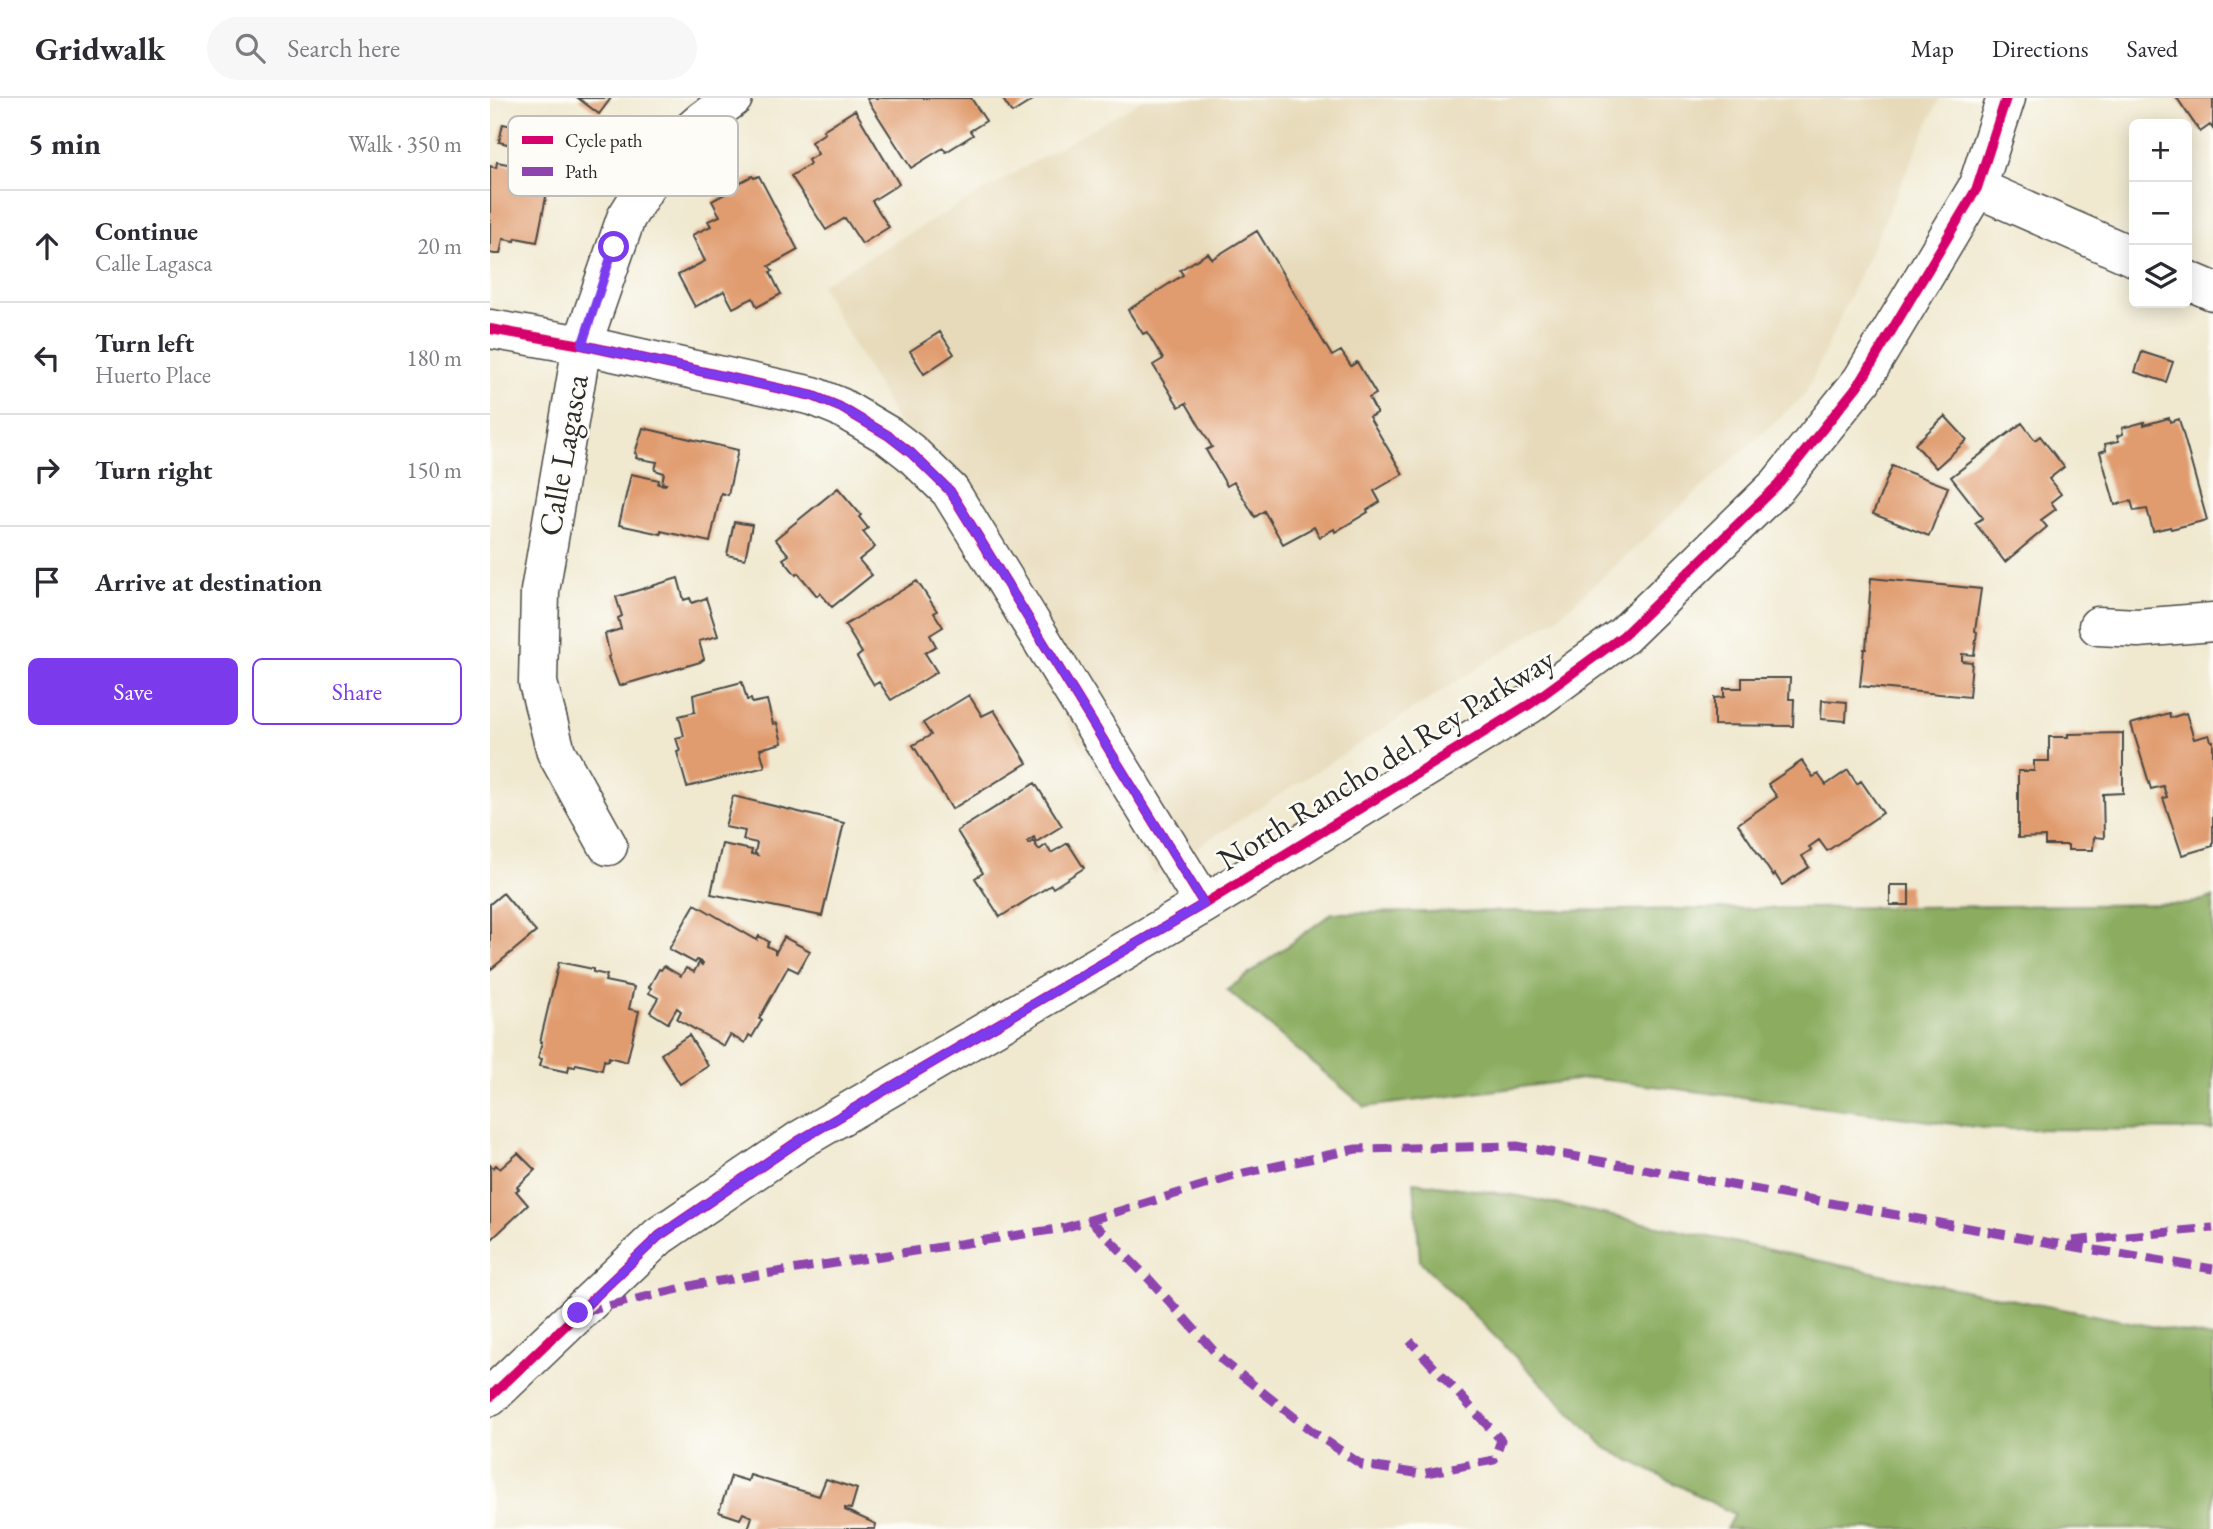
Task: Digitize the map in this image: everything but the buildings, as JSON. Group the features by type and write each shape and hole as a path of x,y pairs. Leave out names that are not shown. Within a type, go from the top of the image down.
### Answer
{"street":[{"name":"Calle Lagasca","path":"709,116 733,98"},
{"name":"North Rancho del Rey Parkway","path":"490,1396 659,1236 800,1140 1204,904 1530,704 1623,636 1778,485 1862,380 1977,188 2006,98"},
{"path":"1977,188 2129,255"},
{"name":"Calle Lagasca","path":"608,846 556,752 538,683 540,591 582,345 614,247 639,196"},
{"path":"2192,282 2213,291"},
{"path":"490,328 582,345 813,396 865,420 911,453 950,491 1204,904"},
{"path":"2098,626 2138,628 2213,622"}],"shaded area":[{"path":"1145,98 1940,98 1805,395 1558,617 1154,875 820,285"}],"green space":[{"path":"2213,897 2213,1130 1992,1129 1591,1078 1365,1107 1227,990 1332,913 2188,904"},
{"path":"1414,1182 1519,1196 1886,1275 2213,1338 2213,1529 1726,1529 1734,1514 1606,1448 1420,1261"}],"marked path":[{"path":"583,1312 699,1284 1064,1228 1244,1173 1356,1149 1517,1146 2051,1243 2213,1269"},
{"path":"1090,1220 1149,1279 1222,1360 1313,1432 1362,1465 1421,1474 1494,1460 1501,1440 1410,1341"},
{"path":"2072,1241 2213,1228"}],"cycle path":[{"path":"490,1397 659,1236 800,1140 1204,904 1530,704 1623,636 1778,485 1862,380 1977,188 2006,98"},
{"path":"490,329 582,345 813,396 840,407 889,436 911,453 950,491 1204,904"}],"route":[{"path":"578,1313 659,1236 800,1140 1204,904 950,491 911,453 865,420 813,396 582,345 614,247"}]}
